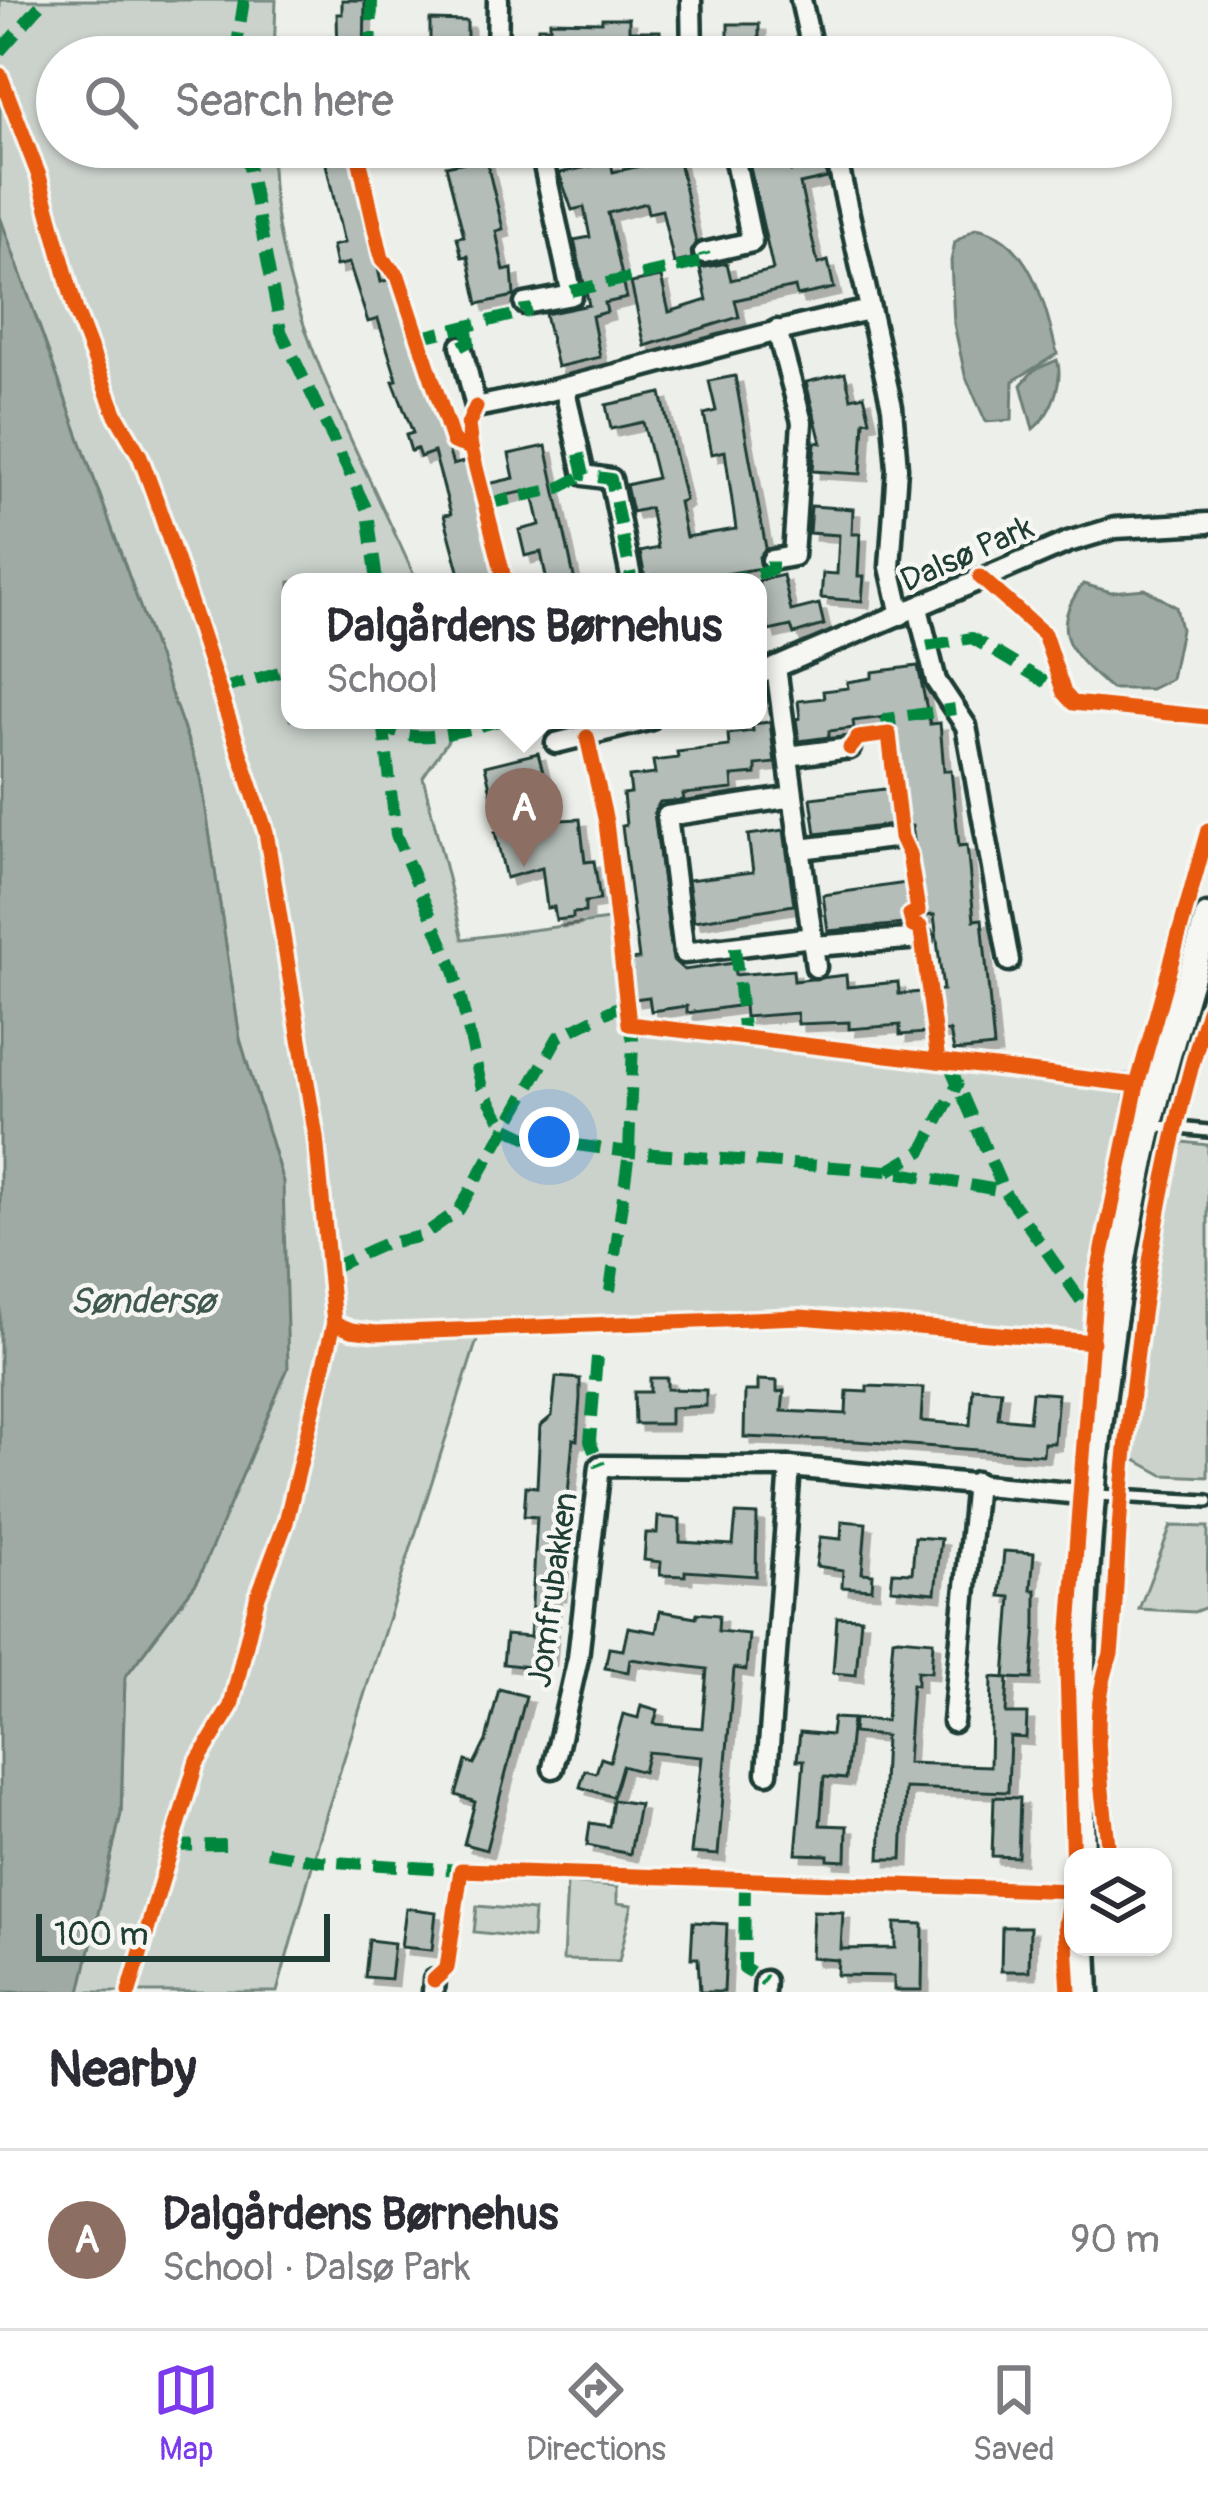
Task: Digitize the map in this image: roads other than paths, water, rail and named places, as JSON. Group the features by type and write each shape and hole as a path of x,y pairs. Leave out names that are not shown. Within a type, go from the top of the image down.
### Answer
{"street":[{"path":"497,36 498,0"},
{"path":"692,0 692,36"},
{"path":"801,0 809,36"},
{"path":"525,304 572,295 544,168"},
{"path":"704,253 752,242 736,168"},
{"name":"Dalsø Park","path":"839,168 894,427 898,468 890,567 936,681 966,726 1009,961"},
{"path":"461,346 476,407 565,390 777,330 870,310"},
{"path":"772,560 793,556 802,422 777,330"},
{"path":"565,390 584,476 611,479 630,573"},
{"name":"Dalsø Park","path":"816,967 788,756 767,671 910,612 980,577 1115,528 1208,523"},
{"path":"556,743 613,729"},
{"path":"788,756 850,748"},
{"path":"793,797 667,816 684,953 922,938"},
{"path":"800,849 901,837"},
{"path":"1082,1848 1078,1722 1091,1495 1109,1339 1150,1125 1208,917"},
{"name":"Jomfrubakken","path":"554,1768 578,1658 600,1466 790,1467 1091,1495"},
{"path":"767,1773 790,1467"},
{"path":"953,1722 976,1482"},
{"path":"1084,1956 1086,1992"}],"lane":[{"path":"1150,1125 1208,1131"},
{"path":"1091,1495 1208,1501"}],"water":[{"name":"Søndersø","path":"0,217 201,777 240,1039 283,1182 288,1368 197,1582 125,1677 121,1813 80,1992 0,1992"},
{"path":"976,228 995,234 1023,260 1041,296 1057,354 1013,381 1012,420 986,422 965,375 954,324 951,261 955,242"},
{"path":"1057,360 1054,398 1033,429 1021,385 1034,370"},
{"path":"1083,584 1111,592 1145,589 1176,607 1181,629 1171,679 1151,689 1111,689 1085,665 1068,642 1065,629 1072,601"}],"place":[{"name":"Dalgårdens Børnehus","path":"524,867"}]}
